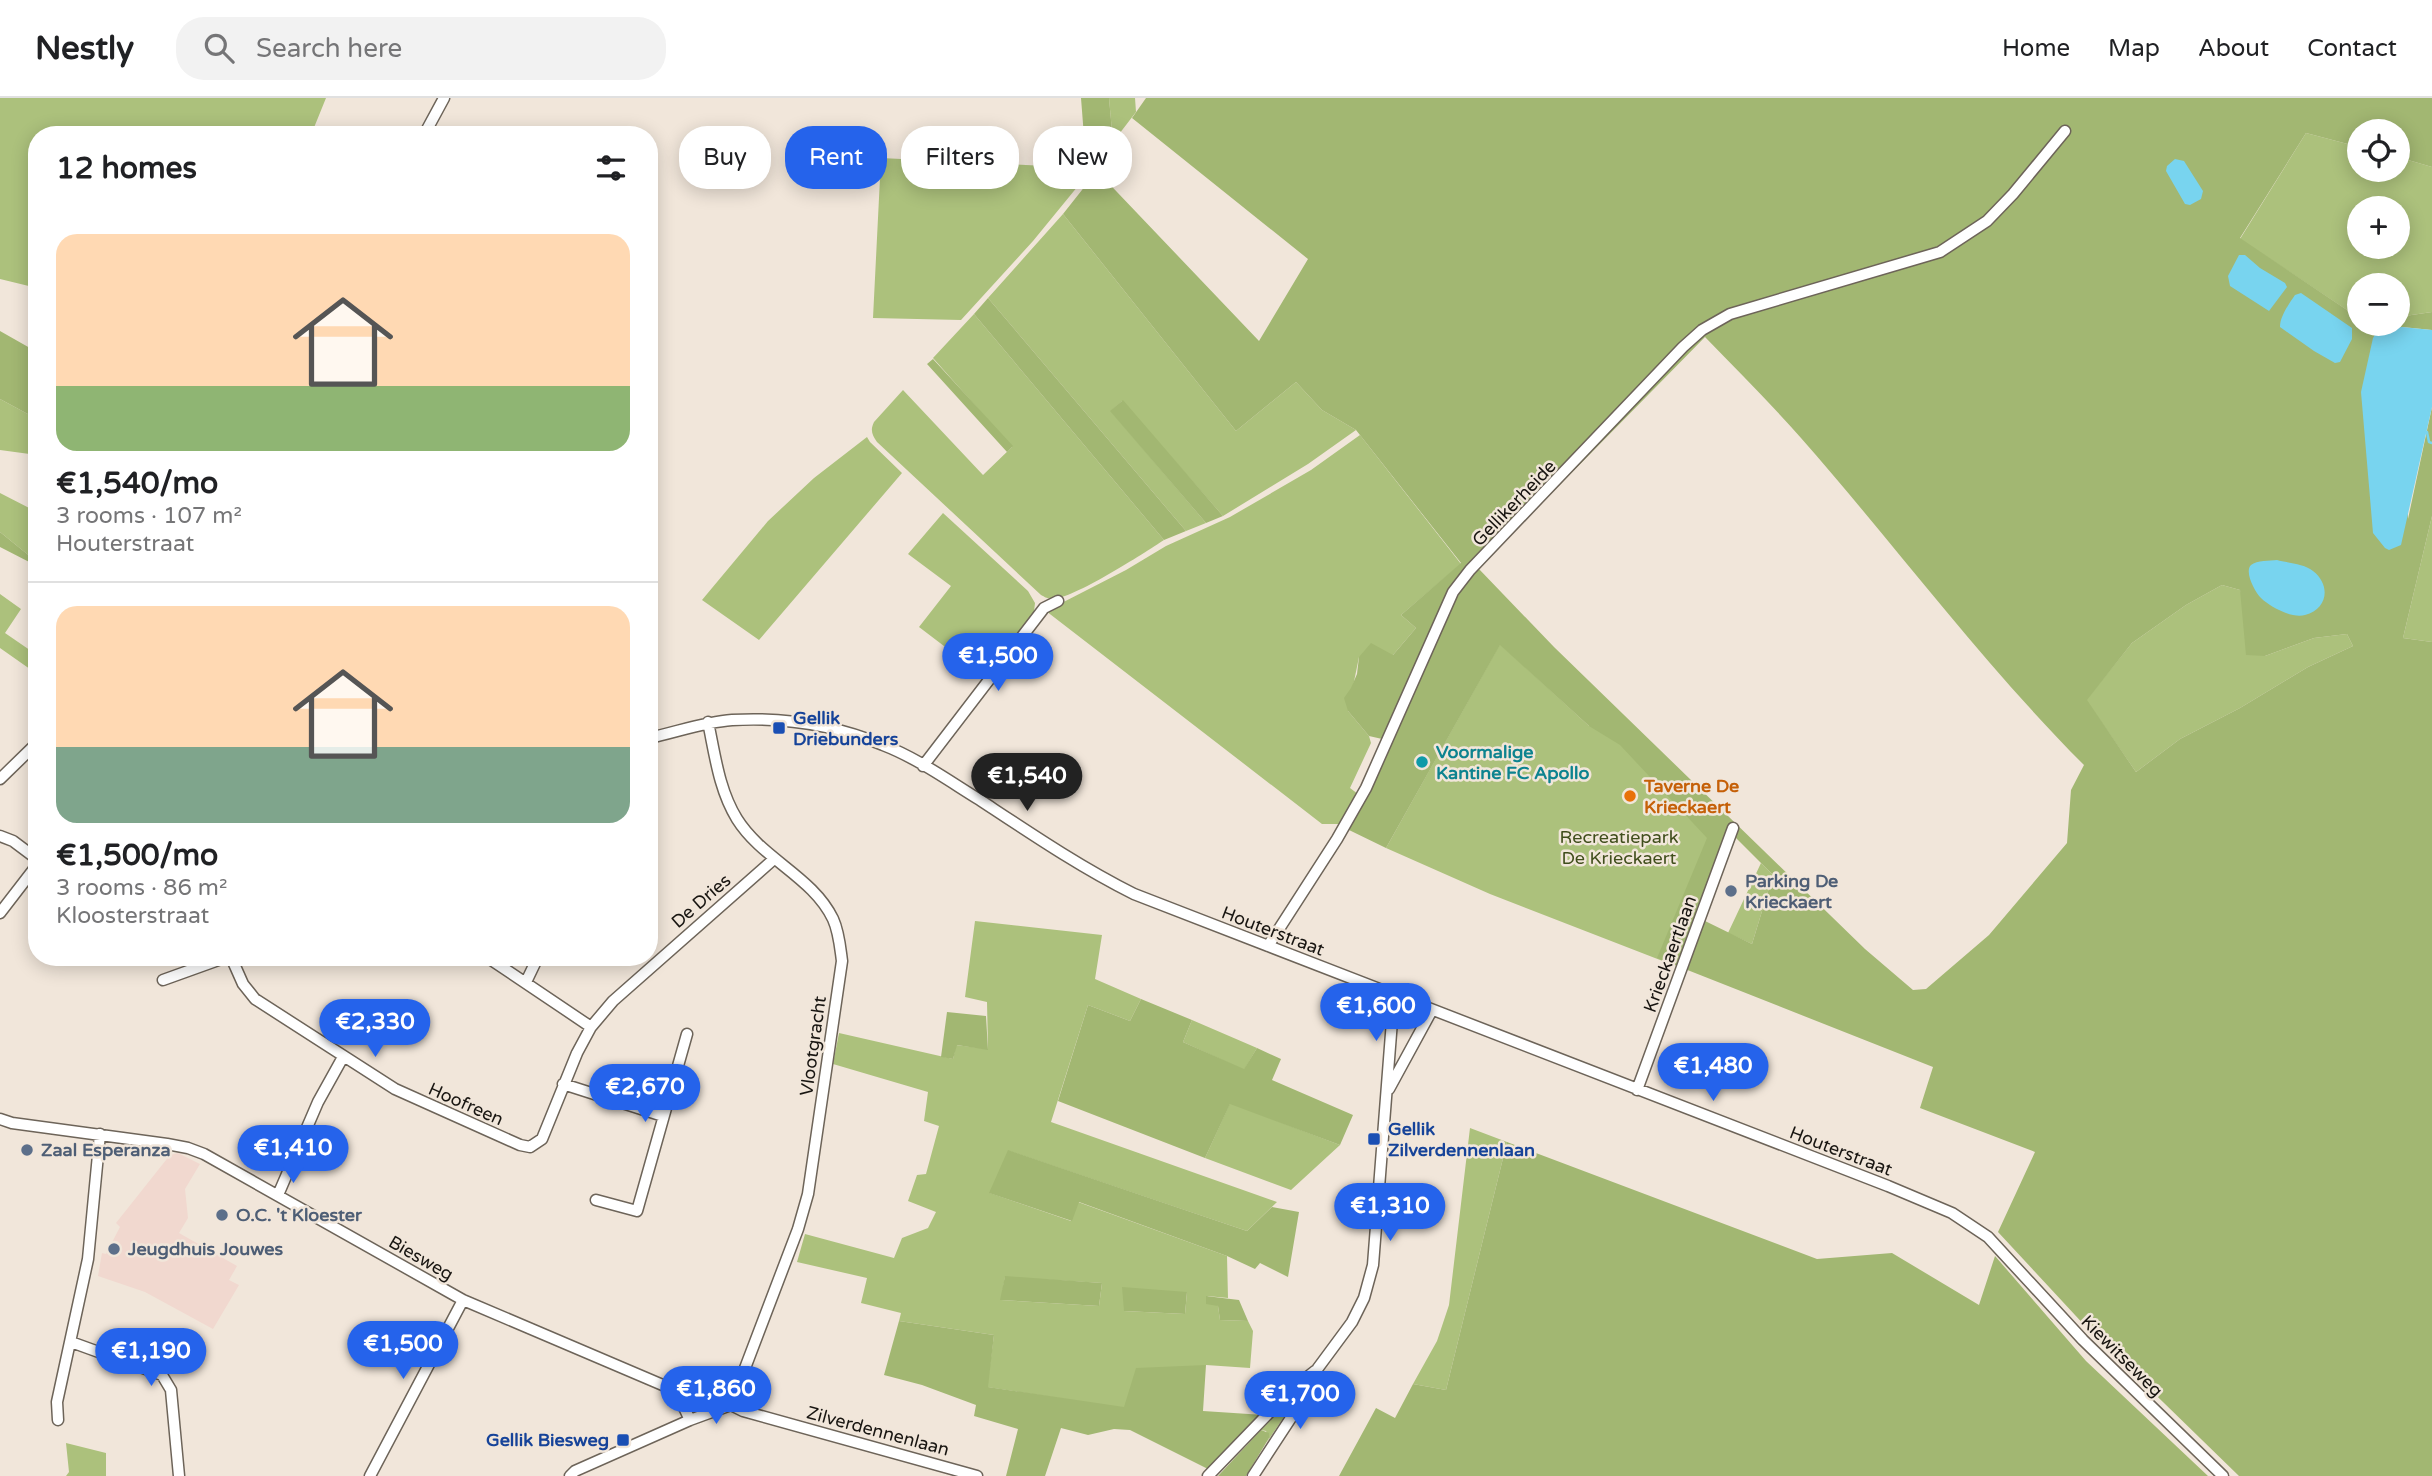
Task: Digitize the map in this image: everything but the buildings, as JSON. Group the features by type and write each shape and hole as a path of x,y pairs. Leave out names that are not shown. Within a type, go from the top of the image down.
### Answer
{"street":[{"path":"429,126 444,98"},
{"name":"Gellikerheide","path":"1268,946 1337,839 1366,788 1453,592 1683,347 1702,330 1730,314 1940,252 1987,221 2065,131"},
{"path":"923,766 1044,608 1058,601"},
{"name":"Houterstraat","path":"658,736 708,723 758,719 798,721 844,731 885,746 923,766 1106,880 1134,894 1929,1203 1978,1228 2004,1252"},
{"name":"Vlootgracht","path":"708,723 725,796 737,820 753,840 814,892 828,909 839,937 842,961 808,1195 798,1229 732,1405"},
{"path":"0,779 28,752"},
{"name":"Krieckaertlaan","path":"1637,1090 1733,828"},
{"path":"0,836 13,841 28,852"},
{"name":"De Dries","path":"658,961 774,859"},
{"path":"0,913 28,877"},
{"name":"Hoofreen","path":"163,980 203,966"},
{"name":"Hoofreen","path":"234,966 255,999 395,1090 530,1147"},
{"path":"501,966 591,1027"},
{"path":"526,982 534,966"},
{"name":"De Dries","path":"530,1147 542,1139 591,1027 613,1001 653,966"},
{"path":"1252,1476 1301,1401 1318,1368 1352,1322 1364,1298 1373,1265 1394,995"},
{"path":"1388,1092 1432,1010"},
{"path":"596,1200 638,1211 687,1034"},
{"path":"278,1195 318,1102 343,1057"},
{"path":"564,1084 663,1116"},
{"name":"Biesweg","path":"0,1119 12,1123 188,1147 463,1300 671,1389 683,1402 690,1420"},
{"path":"58,1420 57,1402 88,1259 100,1134"},
{"name":"Kiewitseweg","path":"2004,1252 2082,1340 2223,1476"},
{"path":"370,1476 463,1300"},
{"path":"71,1342 162,1375 171,1390 180,1476"},
{"path":"1208,1476 1292,1389 1318,1368"},
{"path":"570,1476 575,1471 690,1420 732,1405"},
{"name":"Zilverdennenlaan","path":"732,1405 743,1411 976,1476"}],"shaded area":[{"path":"178,1153 200,1164 185,1189 188,1218 179,1233 237,1266 229,1280 239,1285 213,1329 145,1292 98,1276 102,1253 106,1254 120,1227 116,1223 170,1155"}],"green space":[{"path":"0,98 326,98 315,126 28,126 28,286 0,279"},
{"path":"1081,98 1109,98 1112,126 1083,126"},
{"path":"1109,98 1135,98 1136,112 1125,126 1112,126"},
{"path":"1146,98 2432,98 2432,167 2410,161 2410,119 2347,119 2347,144 2306,133 2240,238 2347,310 2347,336 2402,336 2408,519 2432,407 2432,516 2403,638 2432,642 2432,1476 2239,1476 2088,1329 1998,1232 2035,1152 1920,1108 1933,1067 1657,958 1707,838 1620,745 1589,726 1500,645 1386,848 1349,830 1391,741 1369,736 1348,711 1344,698 1357,674 1359,657 1371,643 1393,655 1416,628 1401,615 1461,563 1356,430 1322,410 1296,382 1236,431 1063,214 1083,189 1114,189 1259,341 1308,259 1132,118","holes":["1705,337 1765,399 2010,686 2084,765 2071,790 2067,843 1989,935 1926,989 1913,990 1865,949 1554,647 1478,568","2222,585 2240,590 2246,655 2265,656 2314,638 2347,634 2353,646 2308,667 2240,708 2180,739 2136,772 2087,700 2132,643 2186,605","1736,838 1773,875 1752,944 1703,920"]},
{"path":"2306,133 2347,144 2347,182 2410,182 2410,161 2432,167 2432,312 2410,315 2410,273 2347,273 2347,310 2240,239"},
{"path":"887,158 901,159 901,189 1019,189 1019,165 1033,165 1033,189 1076,189 1033,241 961,320 873,318 879,189 887,189"},
{"path":"1063,214 1236,431 1296,382 1322,410 1356,430 1308,464 1223,516 1122,401 1111,411 1206,523 1186,531 988,298"},
{"path":"988,298 1186,531 1164,540 974,314"},
{"path":"2432,312 2432,330 2410,328 2410,315"},
{"path":"974,314 1164,540 1108,575 1061,597 1051,599 1041,595 877,442 873,435 874,422 903,390 983,475 1012,447 933,358"},
{"path":"0,331 28,347 28,414 0,399"},
{"path":"933,359 1013,446 1007,452 927,364"},
{"path":"0,399 28,414 28,454 0,450"},
{"path":"1123,400 1223,516 1206,523 1110,411"},
{"path":"1360,435 1461,564 1401,615 1416,628 1393,655 1359,657 1348,711 1369,736 1371,743 1350,788 1358,794 1341,824 1322,824 1046,611 1166,546 1230,517 1311,470"},
{"path":"867,437 902,473 759,640 702,600 768,521 814,478"},
{"path":"0,493 28,507 28,555 0,532"},
{"path":"943,513 1028,591 1035,603 1034,612 986,678 919,627 951,586 908,554"},
{"path":"2432,516 2432,642 2403,638"},
{"path":"0,532 28,555 28,561 0,547"},
{"path":"2222,585 2240,590 2265,656 2314,638 2347,634 2353,646 2308,667 2240,708 2180,739 2136,772 2086,700 2132,643 2186,605"},
{"path":"0,594 21,609 5,633 28,649 28,668 0,648"},
{"name":"Recreatiepark De Krieckaert","path":"1500,644 1589,726 1605,709 1723,825 1673,965 1490,894 1386,848"},
{"path":"1761,863 1773,875 1752,944 1728,933"},
{"path":"975,921 1102,935 1095,979 1141,999 1130,1021 1088,1005 1051,1122 1277,1202 1247,1231 1009,1151 990,1193 1071,1221 1078,1202 1227,1256 1228,1298 1207,1296 1218,1306 1220,1320 1248,1321 1253,1331 1250,1368 1206,1365 1124,1408 987,1387 994,1335 899,1321 901,1313 861,1303 867,1278 797,1262 805,1234 894,1258 902,1238 928,1228 936,1212 908,1201 917,1175 926,1174 939,1126 924,1121 928,1092 833,1064 839,1033 953,1059 956,1045 988,1049 987,1002 965,997","holes":["1005,1277 1102,1283 1099,1306 1001,1300","1187,1292 1185,1314 1124,1311"]},
{"path":"1141,999 1192,1020 1183,1042 1244,1069 1257,1048 1281,1059 1272,1080 1353,1115 1340,1145 1230,1104 1205,1158 1058,1101 1088,1005 1130,1021"},
{"path":"947,1012 986,1016 988,1050 957,1045 953,1059 941,1057"},
{"path":"1192,1020 1257,1048 1244,1070 1183,1042"},
{"path":"1230,1103 1340,1145 1291,1190 1205,1158"},
{"path":"1470,1128 1507,1142 1446,1390 1413,1384 1437,1341 1449,1305"},
{"path":"1507,1142 1817,1259 1892,1253 1979,1305 1995,1256 2086,1361 2208,1476 1339,1476 1376,1408 1395,1418 1413,1384 1446,1390"},
{"path":"1008,1150 1247,1231 1272,1207 1299,1212 1288,1277 1260,1263 1255,1269 1227,1256 1079,1202 1072,1221 989,1193"},
{"path":"1005,1276 1102,1283 1099,1306 1000,1300"},
{"path":"1122,1287 1187,1292 1185,1314 1124,1311"},
{"path":"1206,1296 1239,1300 1248,1321 1220,1320 1218,1306 1206,1304"},
{"path":"899,1321 994,1335 988,1387 1124,1407 1136,1368 1206,1365 1203,1411 1264,1415 1208,1469 1130,1430 1114,1429 1088,1435 1061,1428 1045,1476 1006,1476 1018,1429 974,1416 976,1405 922,1385 884,1375"},
{"path":"1290,1400 1294,1402 1267,1442 1269,1438 1266,1431 1261,1430"},
{"path":"1261,1430 1269,1433 1269,1438 1246,1476 1218,1476"},
{"path":"66,1443 106,1453 106,1476 66,1476 69,1472"}],"water":[{"path":"2175,159 2184,161 2203,191 2201,199 2190,205 2185,204 2166,171 2167,166"},
{"path":"2239,255 2245,255 2285,283 2287,287 2269,311 2230,286 2228,276"},
{"path":"2301,293 2347,325 2347,336 2352,336 2352,339 2340,362 2335,363 2314,351 2280,327 2281,319 2295,295"},
{"path":"2410,328 2432,330 2432,407 2401,545 2389,550 2373,533 2361,392 2373,338 2410,336"},
{"path":"2277,560 2306,567 2319,577 2323,583 2324,596 2313,612 2300,616 2288,614 2270,605 2256,591 2249,572 2251,565"}],"waterway":[{"path":"2427,432 2429,442 2432,443"}],"place":[{"name":"Gellik Driebunders","path":"779,728"},
{"name":"Voormalige Kantine FC Apollo","path":"1422,762"},
{"name":"Taverne De Krieckaert","path":"1630,796"},
{"name":"Parking De Krieckaert","path":"1731,891"},
{"name":"Gellik Zilverdennenlaan","path":"1374,1139"},
{"name":"Zaal Esperanza","path":"27,1150"},
{"name":"O.C. 't Kloester","path":"222,1215"},
{"name":"Jeugdhuis Jouwes","path":"114,1249"},
{"name":"Gellik Biesweg","path":"623,1440"}]}
